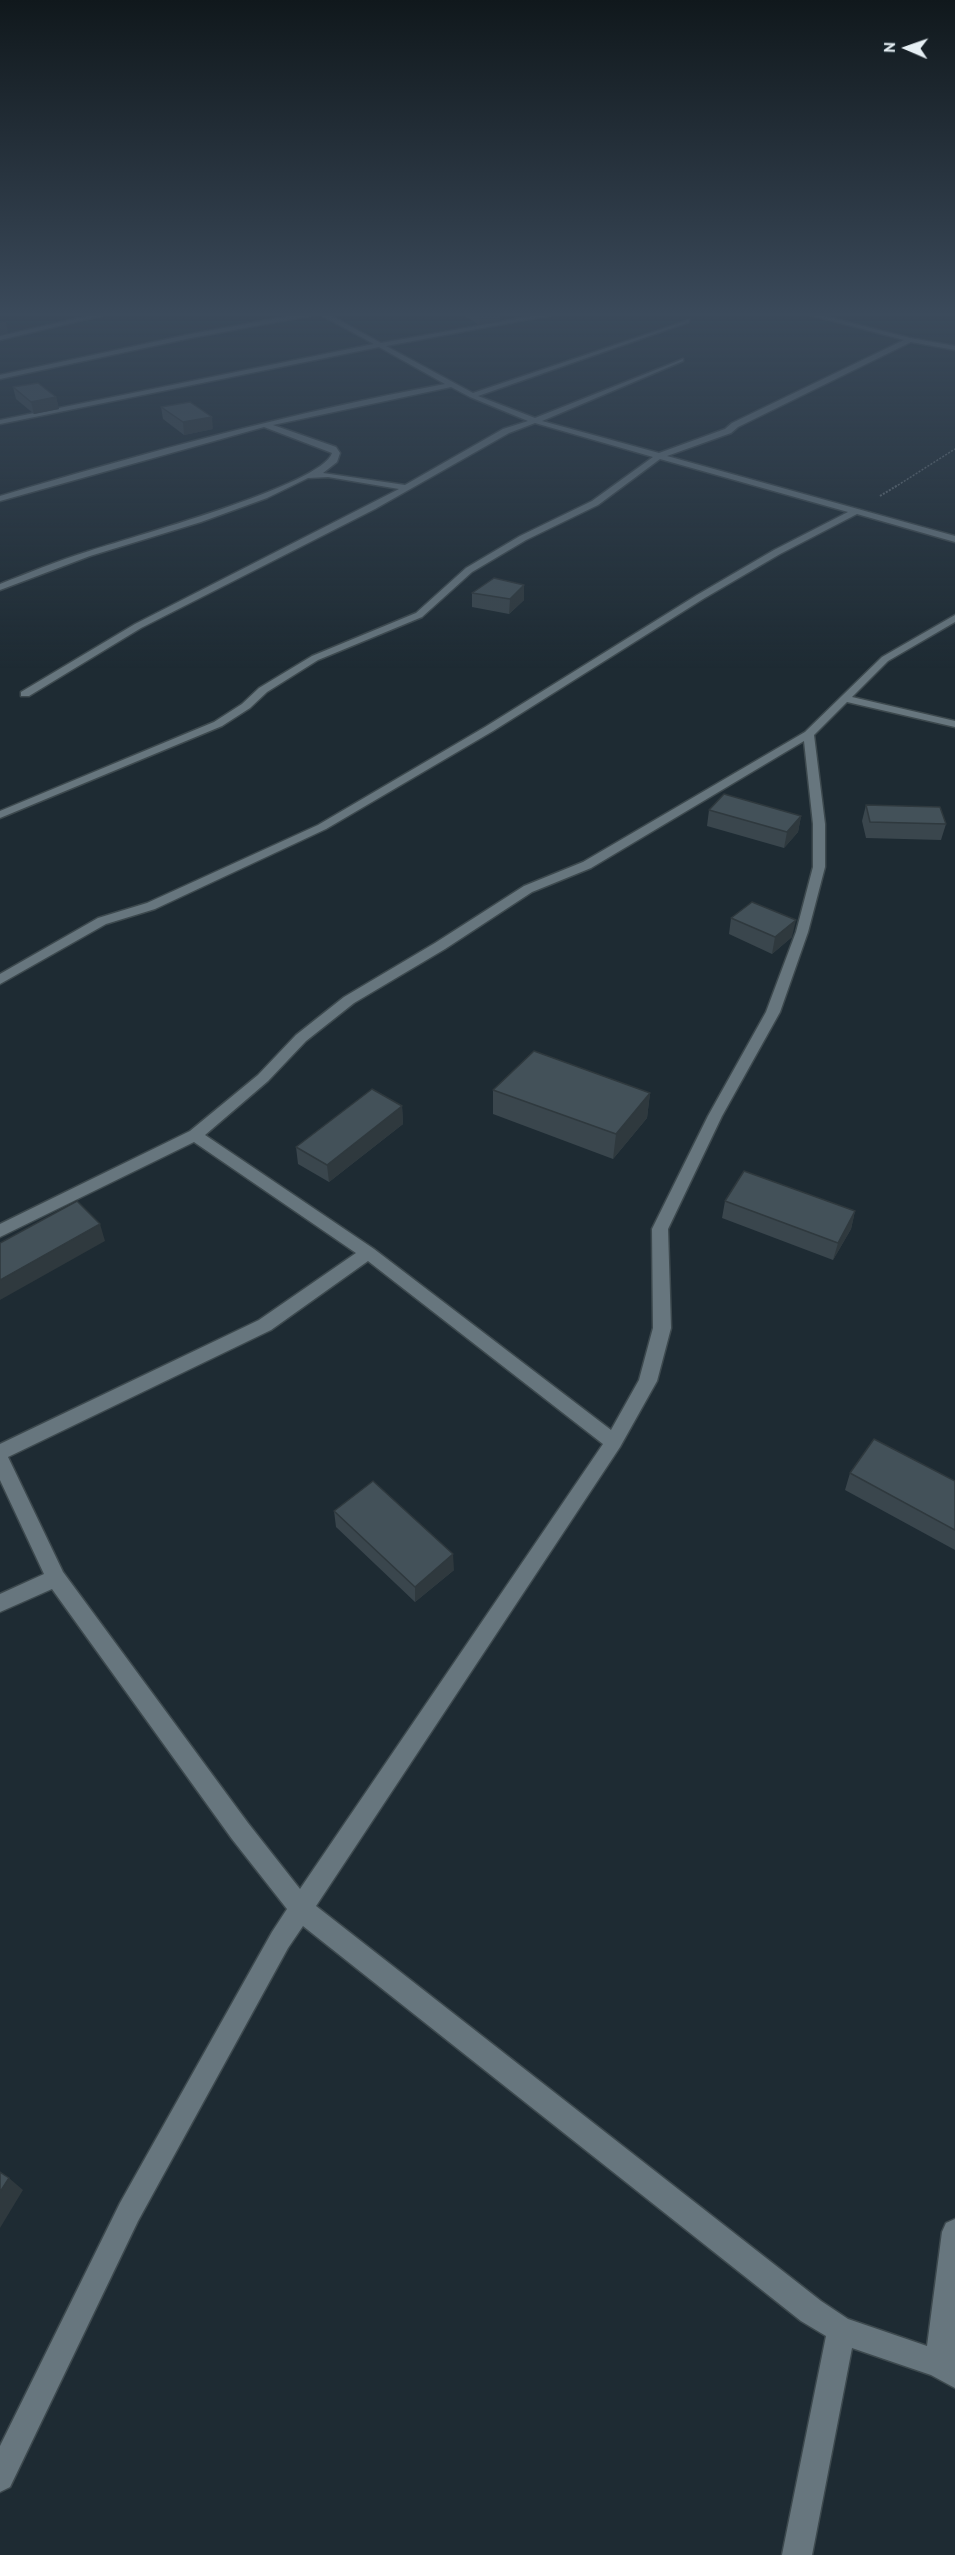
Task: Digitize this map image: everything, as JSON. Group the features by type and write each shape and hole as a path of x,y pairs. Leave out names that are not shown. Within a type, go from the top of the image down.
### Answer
{"street":[{"path":"0,499 163,451 241,431"},
{"path":"283,431 333,448 336,453 334,459 315,475"},
{"path":"25,694 138,626 372,507 506,431"},
{"path":"571,431 955,539"},
{"path":"0,815 218,724 246,706 263,690 315,658 419,615 469,570 523,538 595,503 659,456 725,431"},
{"path":"0,587 87,554 209,516 264,496 296,480 315,475 404,487"},
{"path":"0,980 102,921 151,906 322,827 489,729 700,597 777,552 854,512"},
{"path":"0,1231 195,1135 263,1078 301,1038 349,1000 528,890 587,865 761,764 808,734 885,658 955,618"},
{"path":"844,698 955,724"},
{"path":"0,2477 129,2212 280,1940 614,1442 648,1381 662,1328 660,1229 715,1116 773,1012 802,932 819,867 819,824 808,734"},
{"path":"195,1135 368,1253 614,1442"},
{"path":"0,1452 265,1325 368,1253"},
{"path":"0,1460 56,1578 240,1831 301,1909 811,2311 842,2330 947,2369 955,2232"},
{"path":"0,1603 56,1578"},
{"path":"797,2555 842,2330"}],"path":[{"path":"854,512 955,449"}],"building":[{"path":"494,578 524,585 510,599 472,593"},
{"path":"724,794 801,816 787,832 709,810"},
{"path":"866,805 940,807 946,824 870,822"},
{"path":"752,902 796,920 775,937 731,918"},
{"path":"534,1051 650,1093 616,1134 493,1090"},
{"path":"372,1089 402,1106 327,1165 296,1147"},
{"path":"744,1171 855,1211 838,1243 725,1201"},
{"path":"77,1201 100,1224 0,1280 0,1243"},
{"path":"874,1439 955,1481 955,1530 850,1473"},
{"path":"373,1481 453,1554 415,1587 334,1511"},
{"path":"0,2172 9,2178 0,2192"}]}
